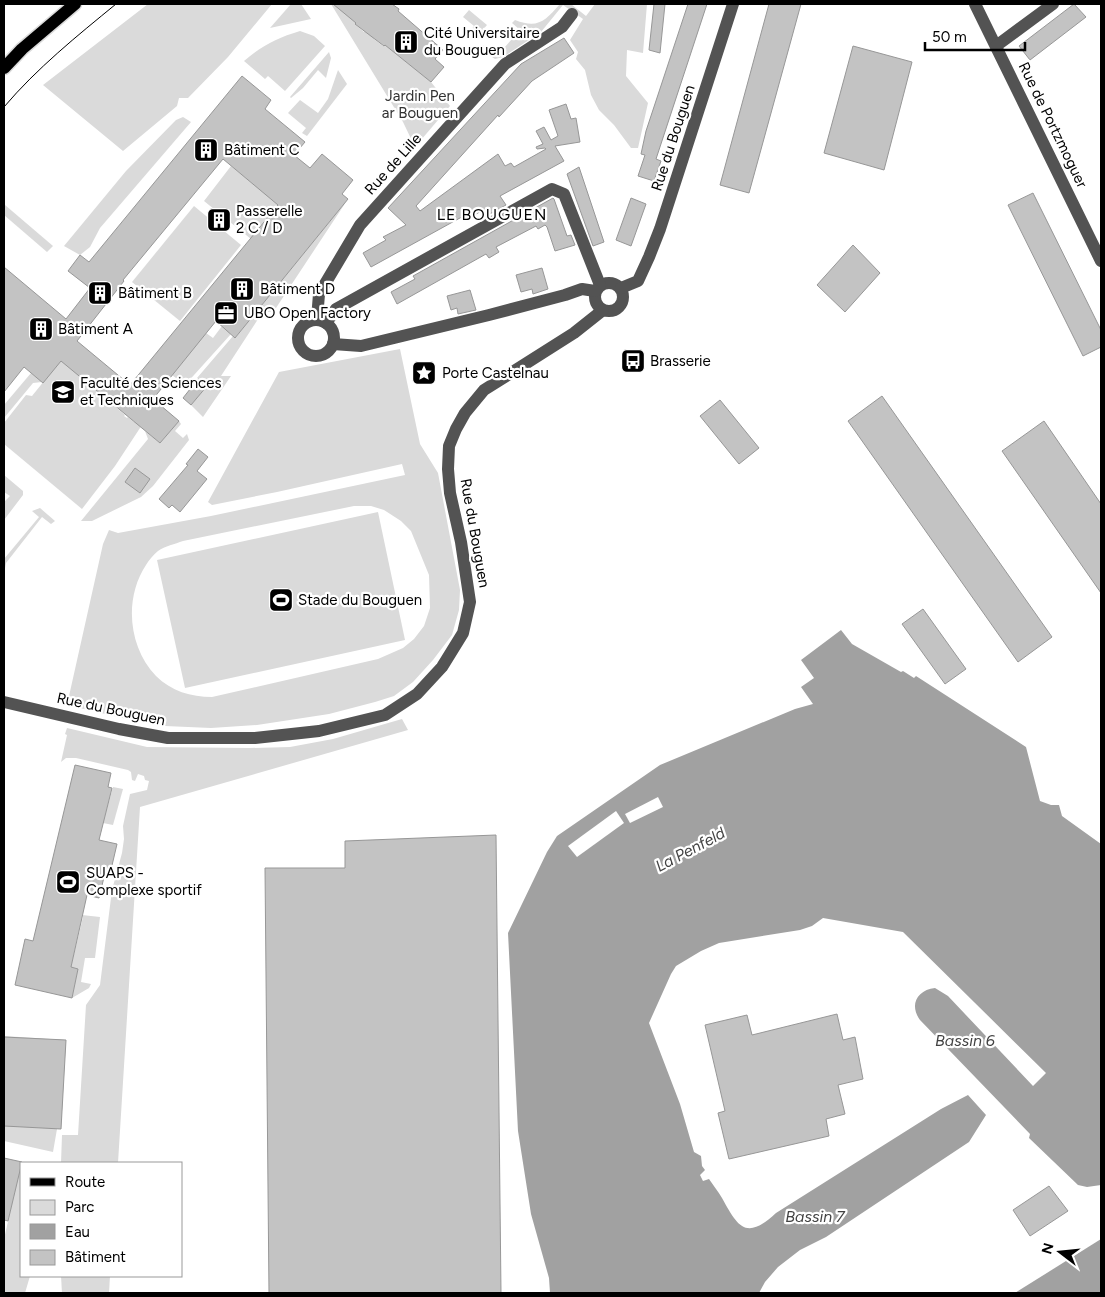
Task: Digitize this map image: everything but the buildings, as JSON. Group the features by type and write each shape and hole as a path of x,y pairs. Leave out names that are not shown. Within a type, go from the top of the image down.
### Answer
{"main road":[{"path":"4,68 40,32 75,4"}],"street":[{"name":"Rue du Bouguen","path":"621,288 638,280 650,257 733,4"},
{"name":"Rue de Portzmoguer","path":"975,4 1101,261"},
{"path":"996,46 1054,4"},
{"name":"Rue de Lille","path":"322,321 319,294 360,225 505,64 562,27 572,14"},
{"path":"322,321 331,328 334,334 333,344 324,354 314,356 308,354 300,347 298,341 299,330 305,323 322,321 336,309 552,189 564,194 598,288"},
{"path":"605,282 613,283 621,288 623,298 620,305 612,311 603,310 597,306 594,300 598,288 605,282"},
{"path":"333,344 361,346 489,315 565,295 582,288 598,288"},
{"name":"Rue du Bouguen","path":"4,702 119,729 168,738 255,738 319,731 385,715 417,694 442,667 462,633 470,602 461,542 450,493 448,469 450,446 456,428 465,413 484,390 574,333 603,310"}],"green space":[{"path":"148,4 272,4 228,57 188,98 179,98 177,106 123,151 43,85"},
{"path":"291,4 301,4 311,19 270,28"},
{"name":"Jardin Pen ar Bouguen","path":"331,4 341,4 338,7 355,24 364,32 366,30 375,37 374,39 383,46 385,45 431,82 450,106 415,147 403,122"},
{"path":"560,4 571,4 586,16 595,4 647,4 643,53 627,50 626,76 648,103 638,148 631,148 614,125 599,110 591,95 585,70 576,59 578,52 570,40 583,19 563,5 541,32 503,57 495,59 487,54 482,47 483,45 497,56 520,30 512,23 515,20 530,24 540,22"},
{"path":"469,10 487,25 474,40 468,34 474,26 463,17"},
{"path":"300,31 314,36 325,46 285,91 268,76 265,79 244,61 270,43"},
{"path":"329,52 331,58 326,78 318,70 303,88 291,98 290,97"},
{"path":"338,70 347,84 307,136 302,133 306,128 288,113 300,100 318,113 328,99"},
{"path":"183,117 191,122 100,228 90,247 80,255 64,246 126,171 176,120"},
{"path":"231,166 263,192 301,177 251,239 204,201"},
{"path":"348,199 274,311 262,313 221,376 231,376 203,417 191,405 207,386 197,378 233,336 236,337"},
{"path":"5,205 53,246 47,252 4,215"},
{"path":"194,206 241,245 180,321 132,282"},
{"path":"222,326 231,334 185,385 172,375 206,333 213,338"},
{"path":"400,349 420,444 438,473 460,590 459,610 452,635 413,682 394,696 329,714 257,725 211,728 165,726 67,705 103,544 109,530 118,533 211,516 405,475 402,464 212,505 208,502 279,372","holes":["354,506 371,506 384,510 401,521 411,531 429,575 430,608 424,626 414,639 403,648 378,659 212,697 196,696 168,686 156,676 147,664 135,637 132,607 134,592 139,578 148,561 158,551 183,541"]},
{"path":"61,360 124,416 134,422 154,397 161,402 82,509 4,444 4,423 26,395 32,396"},
{"path":"31,373 42,382 33,383 4,418 4,405"},
{"path":"179,421 181,424 175,431 183,438 187,434 189,440 153,486 141,497 92,521 81,521 148,439 145,431 160,443"},
{"path":"4,475 23,491 23,495 4,520 4,502 10,496 4,492"},
{"path":"40,508 55,521 51,524 42,517 6,563 4,574 4,559 39,517 32,511"},
{"name":"Stade du Bouguen","path":"378,512 405,640 185,688 157,560"},
{"path":"402,719 408,730 140,807 118,1162 61,1162 62,1135 78,1135 86,1005 100,985 112,890 122,853 123,826 130,794 147,790 149,781 145,780 144,776 138,774 135,781 132,780 131,772 128,770 76,758 66,758 61,762 67,728 147,747 290,747 333,739"},
{"path":"113,787 123,789 113,825 103,823"},
{"path":"82,915 100,917 95,958 85,958 81,982 91,984 89,988 72,998 78,969 71,967"},
{"path":"4,1036 66,1040 61,1129 57,1129 53,1152 4,1141"},
{"path":"20,1168 20,1277 30,1277 25,1293 4,1293 4,1239"},
{"path":"61,1277 110,1277 109,1293 62,1293"}],"water":[{"path":"841,630 852,644 901,672 903,671 914,678 916,676 1026,747 1040,801 1051,805 1059,805 1062,816 1101,844 1101,1185 1087,1187 1078,1185 1029,1138 1030,1134 920,1020 915,1009 917,999 919,995 935,988 948,996 1033,1086 1046,1073 903,932 823,918 812,926 800,930 719,943 676,966 671,974 649,1023 680,1104 694,1152 701,1156 702,1166 705,1170 700,1175 703,1181 709,1179 738,1223 744,1227 757,1227 776,1213 941,1109 968,1095 986,1115 969,1142 826,1237 800,1250 778,1267 765,1282 759,1293 550,1293 549,1278 531,1214 518,1131 508,933 547,852 557,836 660,765 795,709 813,704 801,687 814,678 801,660"},
{"path":"1101,1239 1101,1293 1015,1293"}],"pier":[{"path":"658,797 663,807 630,823 625,814"},
{"path":"616,811 624,823 577,857 568,846"}],"tram line":[{"path":"4,107 72,40 116,4"}],"place":[{"name":"Cité Universitaire du Bouguen","path":"406,42"},
{"name":"Bâtiment C","path":"206,150"},
{"name":"Passerelle 2 C / D","path":"219,220"},
{"name":"Bâtiment D","path":"242,289"},
{"name":"Bâtiment B","path":"100,293"},
{"name":"UBO Open Factory","path":"226,313"},
{"name":"Bâtiment A","path":"41,329"},
{"name":"Brasserie","path":"633,361"},
{"name":"Porte Castelnau","path":"424,373"},
{"name":"Faculté des Sciences et Techniques","path":"63,392"},
{"name":"Stade du Bouguen","path":"281,600"},
{"name":"SUAPS - Complexe sportif","path":"68,882"}],"district":[{"name":"LE BOUGUEN","path":"492,214"}],"water label":[{"name":"La Penfeld","path":"690,849"},
{"name":"Bassin 6","path":"965,1040"},
{"name":"Bassin 7","path":"815,1216"}]}
